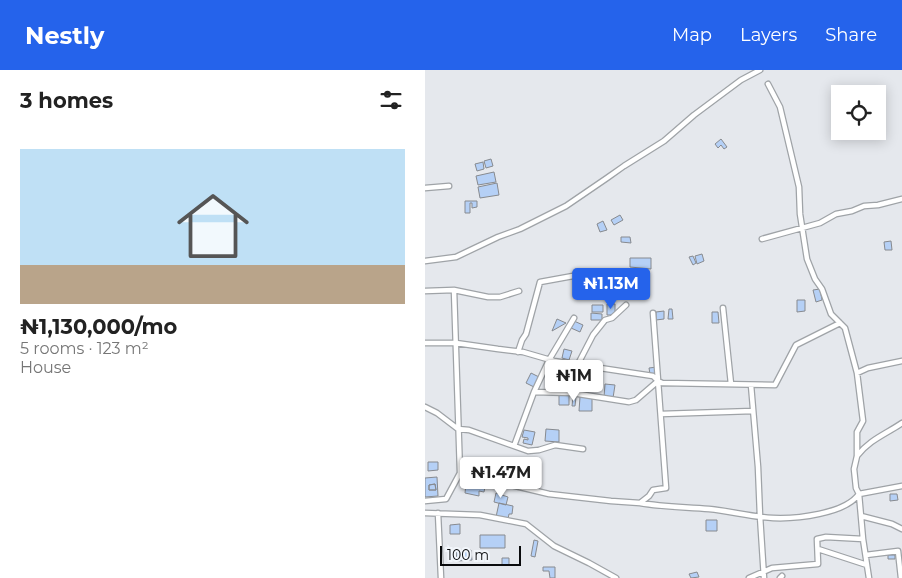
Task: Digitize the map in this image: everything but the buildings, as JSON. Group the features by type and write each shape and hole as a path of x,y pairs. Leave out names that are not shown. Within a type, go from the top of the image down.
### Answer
{"street":[{"path":"425,261 456,258 565,206 623,166 664,141 694,115 741,80 760,70"},
{"path":"768,84 781,107 797,179 801,228 807,259 815,279 822,289 831,314 845,328 857,373 863,421 857,432 857,456 854,469 856,488 859,494 869,578"},
{"path":"425,188 449,186"},
{"path":"762,239 820,222 836,214 852,211 864,206 878,205 902,199"},
{"path":"517,352 526,334 540,282 573,276"},
{"path":"425,290 454,290 488,297 519,291"},
{"path":"425,501 446,499 460,473 454,290"},
{"path":"572,393 578,364 593,335 605,320 611,318 626,305"},
{"path":"723,308 731,384"},
{"path":"640,503 653,490 666,488 653,313"},
{"path":"515,446 534,392 549,360 574,318"},
{"path":"425,344 456,344 517,352 549,360 653,376 658,381 775,385 796,345 840,322"},
{"path":"857,373 868,368 902,361"},
{"path":"534,392 572,393 629,402 636,400 658,381"},
{"path":"751,385 759,467 764,578"},
{"path":"425,407 437,413 458,429 469,430 529,451 555,445 583,449"},
{"path":"661,414 753,411"},
{"path":"857,456 864,447 876,438 902,423"},
{"path":"460,473 476,474 493,481 549,494 774,518 826,512 847,505 859,494 902,486"},
{"path":"425,513 480,515 526,524 554,546 589,562 616,578"},
{"path":"438,513 440,578"},
{"path":"861,516 892,524 902,529"},
{"path":"749,578 772,568 818,564 817,539 827,537 863,539"},
{"path":"818,549 867,565"},
{"path":"866,555 899,551 901,578"}]}
